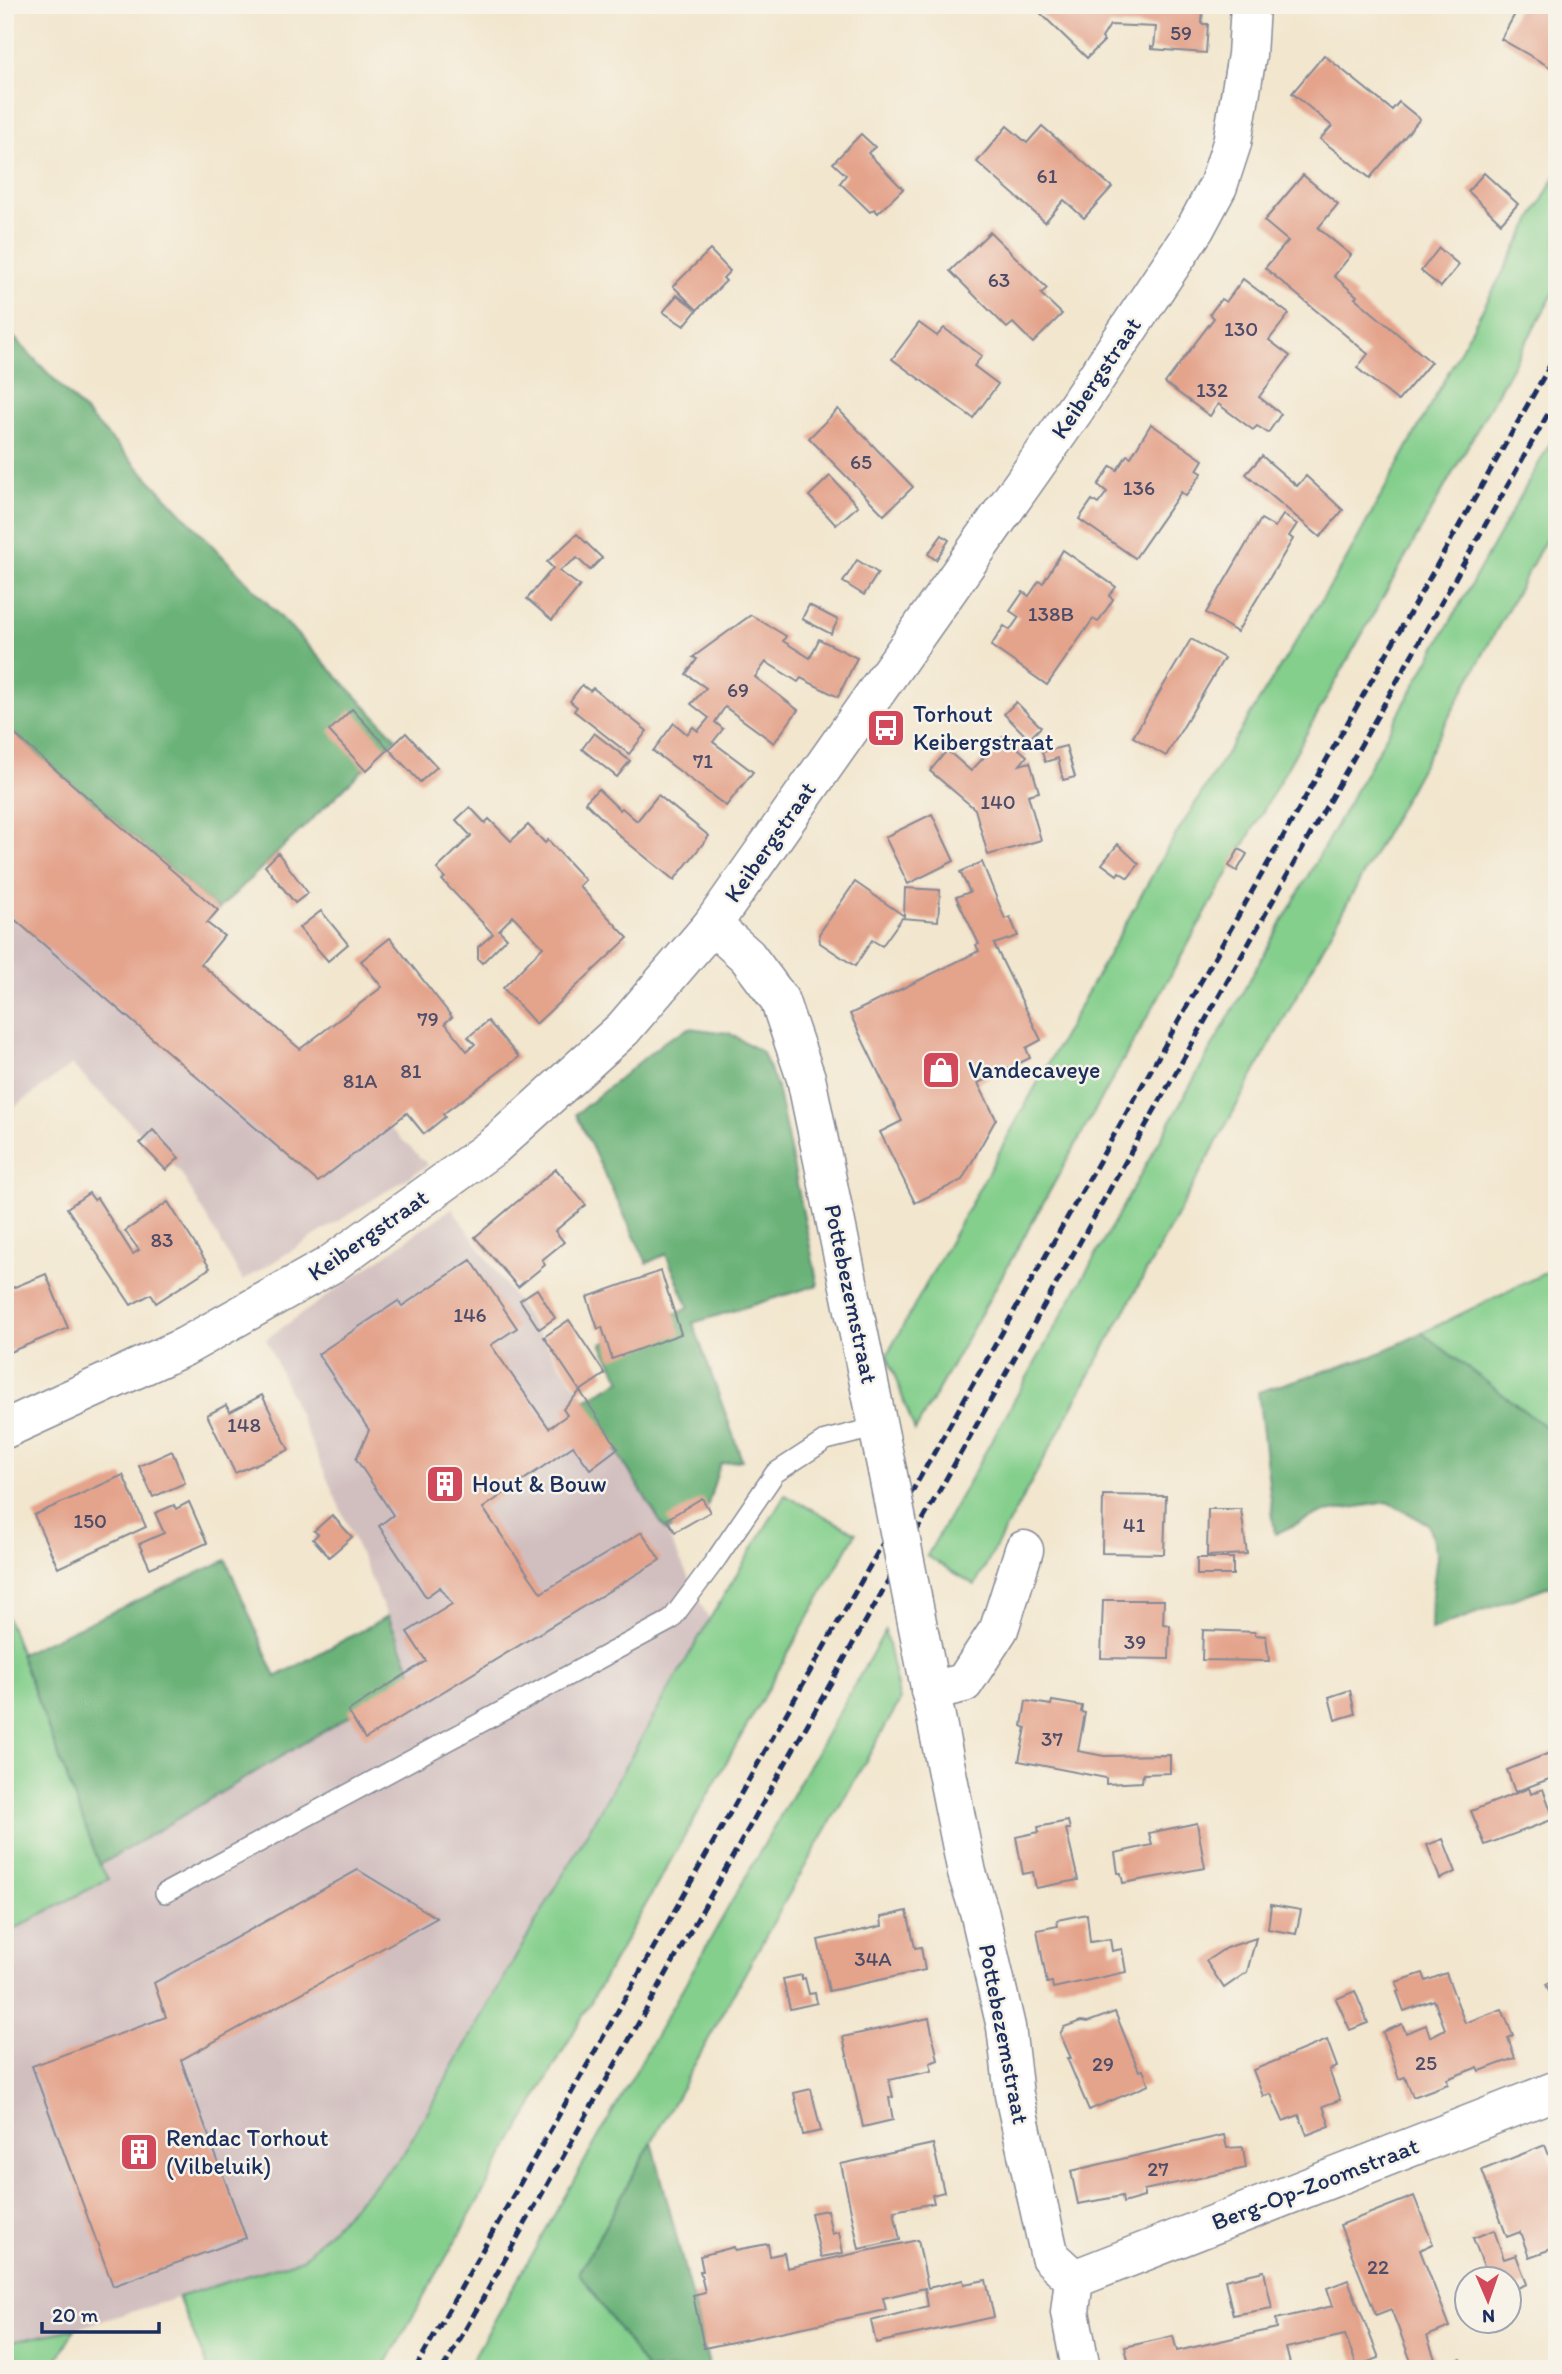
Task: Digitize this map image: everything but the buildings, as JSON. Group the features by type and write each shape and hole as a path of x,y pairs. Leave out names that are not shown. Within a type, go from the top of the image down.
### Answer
{"street":[{"name":"Keibergstraat","path":"5,1429 184,1347 330,1265 494,1146 623,1029 712,925 1076,408 1195,229 1218,186 1231,143 1247,55 1250,5"},
{"name":"Pottebezemstraat","path":"712,925 747,956 779,999 806,1078 967,1873 979,1911 1006,2026 1014,2095 1050,2257 1073,2279"},
{"path":"930,1691 964,1684 999,1629 1024,1550"},
{"name":"Berg-Op-Zoomstraat","path":"1073,2279 1557,2090"},
{"path":"1073,2279 1070,2312 1081,2369"}],"lane":[{"path":"165,1893 671,1620 718,1558 775,1473 826,1440 878,1427"}],"shaded area":[{"path":"5,726 218,910 185,950 389,1127 428,1165 243,1281 181,1173 72,1065 5,1114"},
{"path":"452,1208 585,1400 666,1531 709,1620 402,2156 315,2256 75,2329 5,2343 5,1934 108,1879 100,1865 414,1677 266,1339"}],"green space":[{"path":"1557,173 1557,287 915,1431 887,1355 1164,854 1345,562"},
{"path":"5,328 396,738 218,910 5,726"},
{"path":"1557,431 1557,519 975,1585 927,1556"},
{"path":"689,1028 729,1033 763,1053 777,1087 818,1285 693,1323 742,1460 720,1464 706,1511 666,1531 585,1400 621,1380 601,1344 689,1308 666,1254 647,1263 576,1114 665,1041"},
{"path":"1557,1267 1557,1436 1422,1333"},
{"path":"1422,1333 1557,1436 1557,1583 1431,1630 1437,1556 1428,1524 1388,1502 1320,1513 1275,1534 1258,1392 1373,1356"},
{"path":"785,1495 856,1533 383,2369 208,2369 178,2297 302,2259 402,2156 709,1620"},
{"path":"226,1560 276,1677 388,1616 414,1677 100,1865 20,1654"},
{"path":"5,1612 100,1865 108,1879 5,1934"},
{"path":"885,1631 900,1701 784,1903 579,2273 647,2369 467,2369"},
{"path":"652,2141 710,2369 647,2369 579,2273"},
{"path":"75,2329 52,2369 5,2369 5,2343"}],"railway":[{"path":"415,2369 1557,353"},
{"path":"443,2369 1557,398"}],"place":[{"name":"Torhout Keibergstraat","path":"886,728"},
{"name":"Vandecaveye","path":"941,1070"},
{"name":"Hout & Bouw","path":"445,1484"},
{"name":"Rendac Torhout (Vilbeluik)","path":"139,2152"}]}
